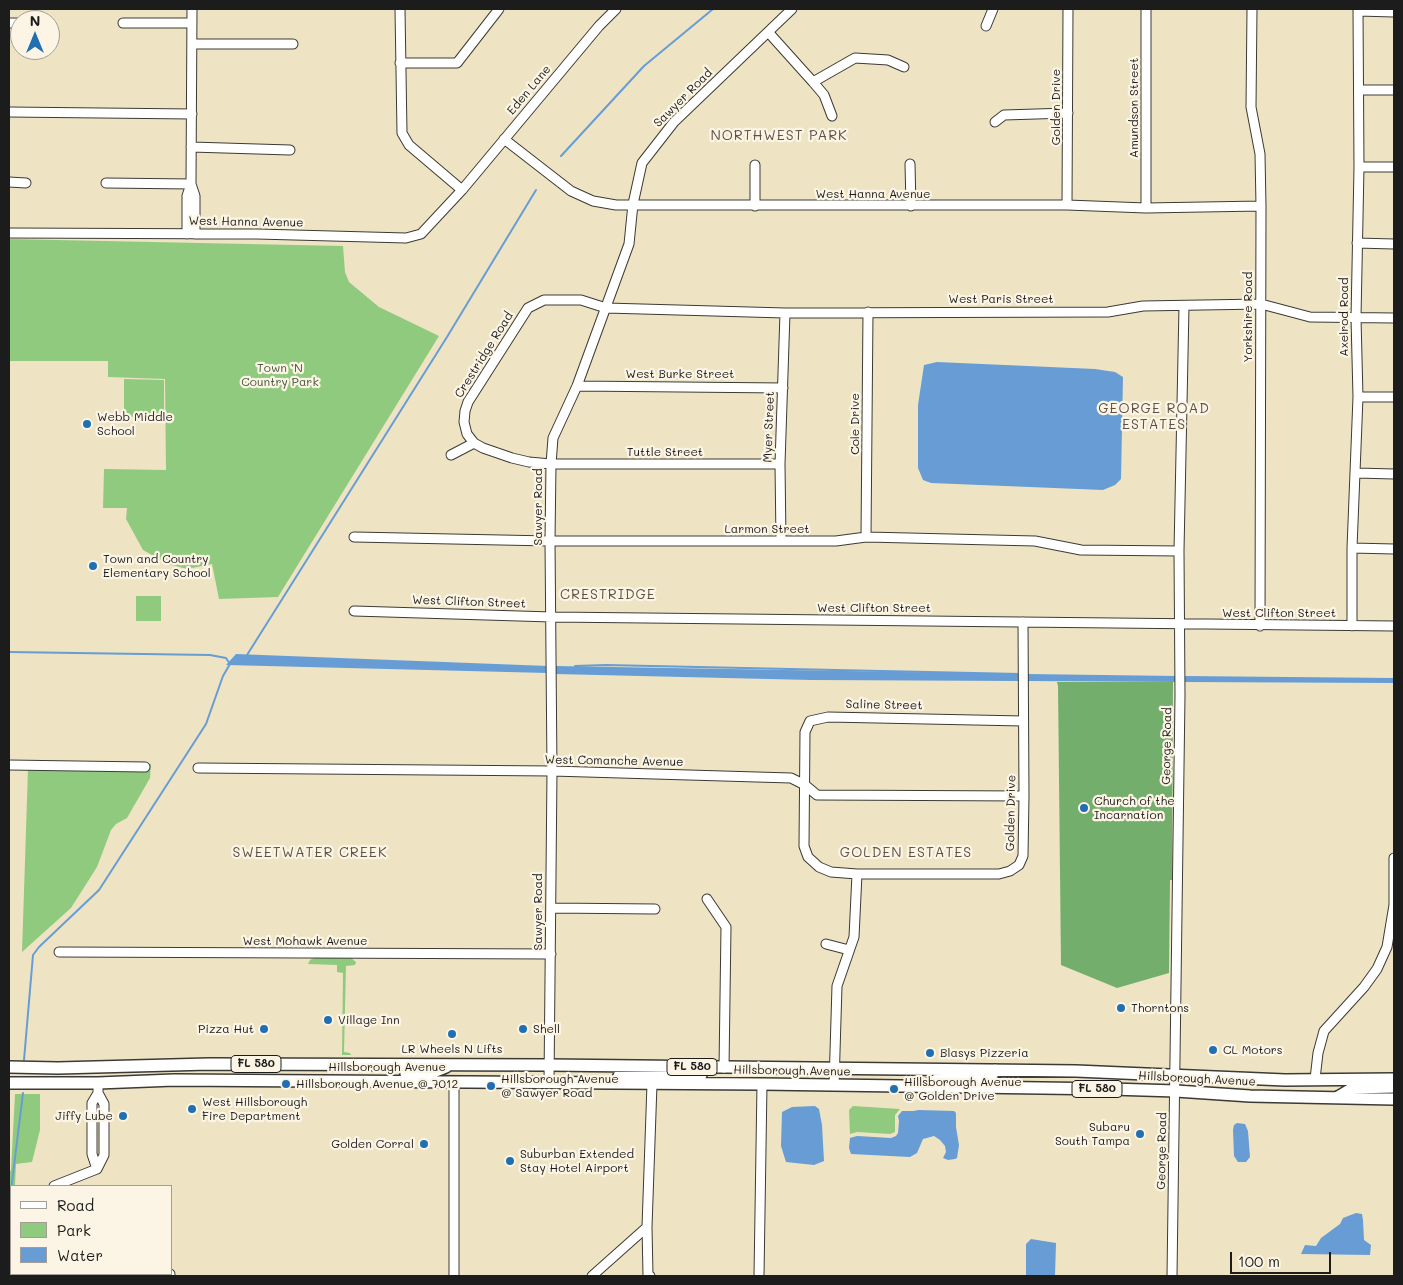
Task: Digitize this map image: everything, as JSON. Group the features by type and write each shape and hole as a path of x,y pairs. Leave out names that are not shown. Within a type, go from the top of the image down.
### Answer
{"main road":[{"name":"Hillsborough Avenue","path":"9,1067 58,1068 209,1064 549,1065 1097,1071 1277,1079 1394,1079"},
{"path":"145,1081 175,1073 198,1073 209,1064"},
{"path":"215,1080 218,1070 248,1070 269,1064"},
{"path":"254,1080 272,1074 339,1073 354,1064"},
{"path":"98,1088 104,1074 133,1073 158,1065"},
{"path":"363,1081 375,1074 431,1074 452,1065"},
{"path":"596,1083 610,1076 653,1076 668,1067"},
{"path":"652,1084 668,1075 735,1075 750,1068"},
{"path":"924,1086 941,1078 990,1078 995,1070"},
{"name":"Hillsborough Avenue","path":"9,1082 98,1088 145,1081 215,1080 762,1084 1176,1091 1250,1096 1394,1099"},
{"path":"1338,1097 1353,1088 1394,1087"}],"street":[{"path":"191,234 195,196 191,184 192,9"},
{"path":"400,9 402,132 409,145 462,190"},
{"path":"400,63 457,63 499,9"},
{"name":"Eden Lane","path":"462,190 598,26 616,9"},
{"name":"Sawyer Road","path":"549,1082 552,772 550,541 553,438 577,386 629,244 633,204 642,163 674,122 792,9"},
{"path":"986,26 993,9"},
{"name":"Golden Drive","path":"1067,205 1068,9"},
{"name":"Amundson Street","path":"1146,9 1146,208"},
{"name":"Yorkshire Road","path":"1252,9 1251,107 1260,154 1261,206 1260,626"},
{"path":"1358,10 1394,12"},
{"name":"Axelrod Road","path":"1352,626 1352,548 1358,397 1356,318 1359,167 1358,10"},
{"path":"123,24 192,24"},
{"path":"769,33 824,95 832,116"},
{"path":"192,44 294,44"},
{"path":"813,82 855,58 888,60 904,67"},
{"path":"1359,90 1394,90"},
{"path":"9,112 192,114"},
{"path":"995,122 1004,115 1068,113"},
{"name":"West Hanna Avenue","path":"504,139 571,191 592,201 616,205 1067,205 1146,208 1261,206"},
{"path":"191,147 290,150"},
{"path":"910,164 911,206"},
{"path":"755,165 755,206"},
{"path":"1359,167 1394,167"},
{"path":"9,182 26,182"},
{"path":"106,183 191,184"},
{"name":"West Hanna Avenue","path":"9,233 406,238 421,234 462,190"},
{"path":"1357,243 1394,244"},
{"name":"Crestridge Road","path":"474,443 467,434 464,422 468,402 528,308 544,300 563,299 581,300 606,308"},
{"name":"West Paris Street","path":"606,308 785,313 1108,312 1142,306 1260,304 1310,317 1394,318"},
{"name":"George Road","path":"1172,1276 1180,695 1179,551 1184,306"},
{"name":"Cole Drive","path":"866,537 868,312"},
{"name":"Myer Street","path":"781,541 780,464 785,313"},
{"name":"West Burke Street","path":"577,386 783,388"},
{"path":"1358,397 1394,397"},
{"path":"451,455 474,443 512,458 551,464"},
{"name":"Tuttle Street","path":"551,464 780,464"},
{"path":"1356,473 1394,474"},
{"name":"Larmon Street","path":"354,537 550,541 836,542 866,537 1035,541 1081,550 1179,551"},
{"path":"1352,548 1394,549"},
{"name":"West Clifton Street","path":"354,611 552,618 1394,626"},
{"name":"Golden Drive","path":"805,785 804,846 808,857 819,867 831,872 857,874 999,874 1010,871 1019,865 1023,856 1024,796 1023,622"},
{"name":"Saline Street","path":"805,785 805,732 810,721 828,716 1023,721"},
{"path":"9,765 145,766"},
{"name":"West Comanche Avenue","path":"198,768 552,772 791,778 805,785 817,795 1024,796"},
{"path":"1315,1079 1318,1053 1324,1032 1364,987 1377,969 1387,947 1394,905 1394,858"},
{"path":"834,1085 837,986 854,937 857,874"},
{"path":"707,899 726,927 724,1068"},
{"path":"551,908 654,909"},
{"path":"826,944 849,950"},
{"name":"West Mohawk Avenue","path":"59,952 551,954"},
{"path":"454,1082 454,1276"},
{"path":"650,1276 648,1275 647,1227 652,1084"},
{"path":"759,1276 762,1084"},
{"path":"57,1185 97,1169 92,1154 92,1102 98,1088"},
{"path":"592,1276 647,1227"}],"green space":[{"name":"Town ’N Country Park","path":"9,239 343,246 345,272 349,282 379,307 439,336 278,597 219,599 212,564 187,569 168,564 143,550 126,519 127,508 103,508 104,469 166,470 165,379 108,377 108,361 9,361"},
{"path":"124,379 164,380 164,417 124,417"},
{"path":"136,596 161,596 161,621 136,621"},
{"path":"1057,682 1173,682 1172,880 1170,880 1169,973 1117,988 1061,965"},
{"path":"149,764 151,764 150,778 127,818 116,824 111,830 97,867 71,908 22,952 28,769 148,770"},
{"path":"314,958 351,958 356,962 355,965 346,966 344,1052 351,1055 342,1055 343,973 337,972 337,965 308,964"},
{"path":"15,1094 40,1094 40,1130 32,1162 16,1164 15,1185 10,1185 10,1275 13,1276 9,1276 9,1173 11,1170"},
{"path":"853,1106 900,1109 895,1115 895,1132 890,1134 857,1132 850,1134 849,1110"}],"water":[{"path":"937,362 1095,369 1115,372 1123,377 1121,479 1115,485 1103,490 931,483 923,480 918,468 918,405 924,365"},
{"path":"236,654 548,666 548,673 226,665"},
{"path":"555,666 1019,674 1019,681 811,680 555,674"},
{"path":"1026,674 1177,676 1177,682 1026,681"},
{"path":"1184,676 1394,678 1394,683 1184,682"},
{"path":"815,1106 819,1109 822,1125 824,1161 814,1165 786,1162 781,1146 782,1112 792,1107"},
{"path":"902,1111 954,1111 956,1113 959,1145 957,1158 948,1160 943,1158 946,1152 945,1146 934,1136 923,1139 917,1153 910,1157 851,1154 849,1148 850,1138 857,1136 891,1138 896,1136 898,1133 898,1116"},
{"path":"1237,1123 1245,1124 1248,1131 1250,1157 1246,1162 1238,1162 1234,1156 1233,1130 1234,1125"},
{"path":"1356,1213 1362,1214 1364,1240 1371,1245 1370,1255 1301,1254 1305,1245 1316,1246 1321,1238 1340,1224 1343,1218"},
{"path":"1031,1239 1056,1243 1055,1276 1026,1276 1026,1244"}],"waterway":[{"path":"561,156 644,66 713,9"},
{"path":"247,655 447,337 536,190"},
{"path":"9,652 210,655 226,658 230,664"},
{"path":"24,1060 33,955 99,890 206,724 223,676 230,664"},
{"path":"575,666 606,665 1020,674"},
{"path":"12,1185 23,1093"},
{"path":"9,1218 10,1206"}],"place":[{"name":"Webb Middle School","path":"87,424"},
{"name":"Town and Country Elementary School","path":"93,566"},
{"name":"Church of the Incarnation","path":"1084,808"},
{"name":"Thorntons","path":"1121,1008"},
{"name":"Village Inn","path":"328,1020"},
{"name":"Pizza Hut","path":"264,1029"},
{"name":"Shell","path":"523,1029"},
{"name":"LR Wheels N Lifts","path":"452,1034"},
{"name":"CL Motors","path":"1213,1050"},
{"name":"Blasys Pizzeria","path":"930,1053"},
{"name":"Hillsborough Avenue @ 7012","path":"286,1084"},
{"name":"Hillsborough Avenue @ Sawyer Road","path":"491,1086"},
{"name":"Hillsborough Avenue @ Golden Drive","path":"894,1089"},
{"name":"West Hillsborough Fire Department","path":"192,1109"},
{"name":"Jiffy Lube","path":"123,1116"},
{"name":"Subaru South Tampa","path":"1140,1134"},
{"name":"Golden Corral","path":"424,1144"},
{"name":"Suburban Extended Stay Hotel Airport","path":"510,1161"}],"district":[{"name":"NORTHWEST PARK","path":"779,136"},
{"name":"GEORGE ROAD ESTATES","path":"1154,418"},
{"name":"CRESTRIDGE","path":"608,595"},
{"name":"SWEETWATER CREEK","path":"310,853"},
{"name":"GOLDEN ESTATES","path":"906,853"}]}
